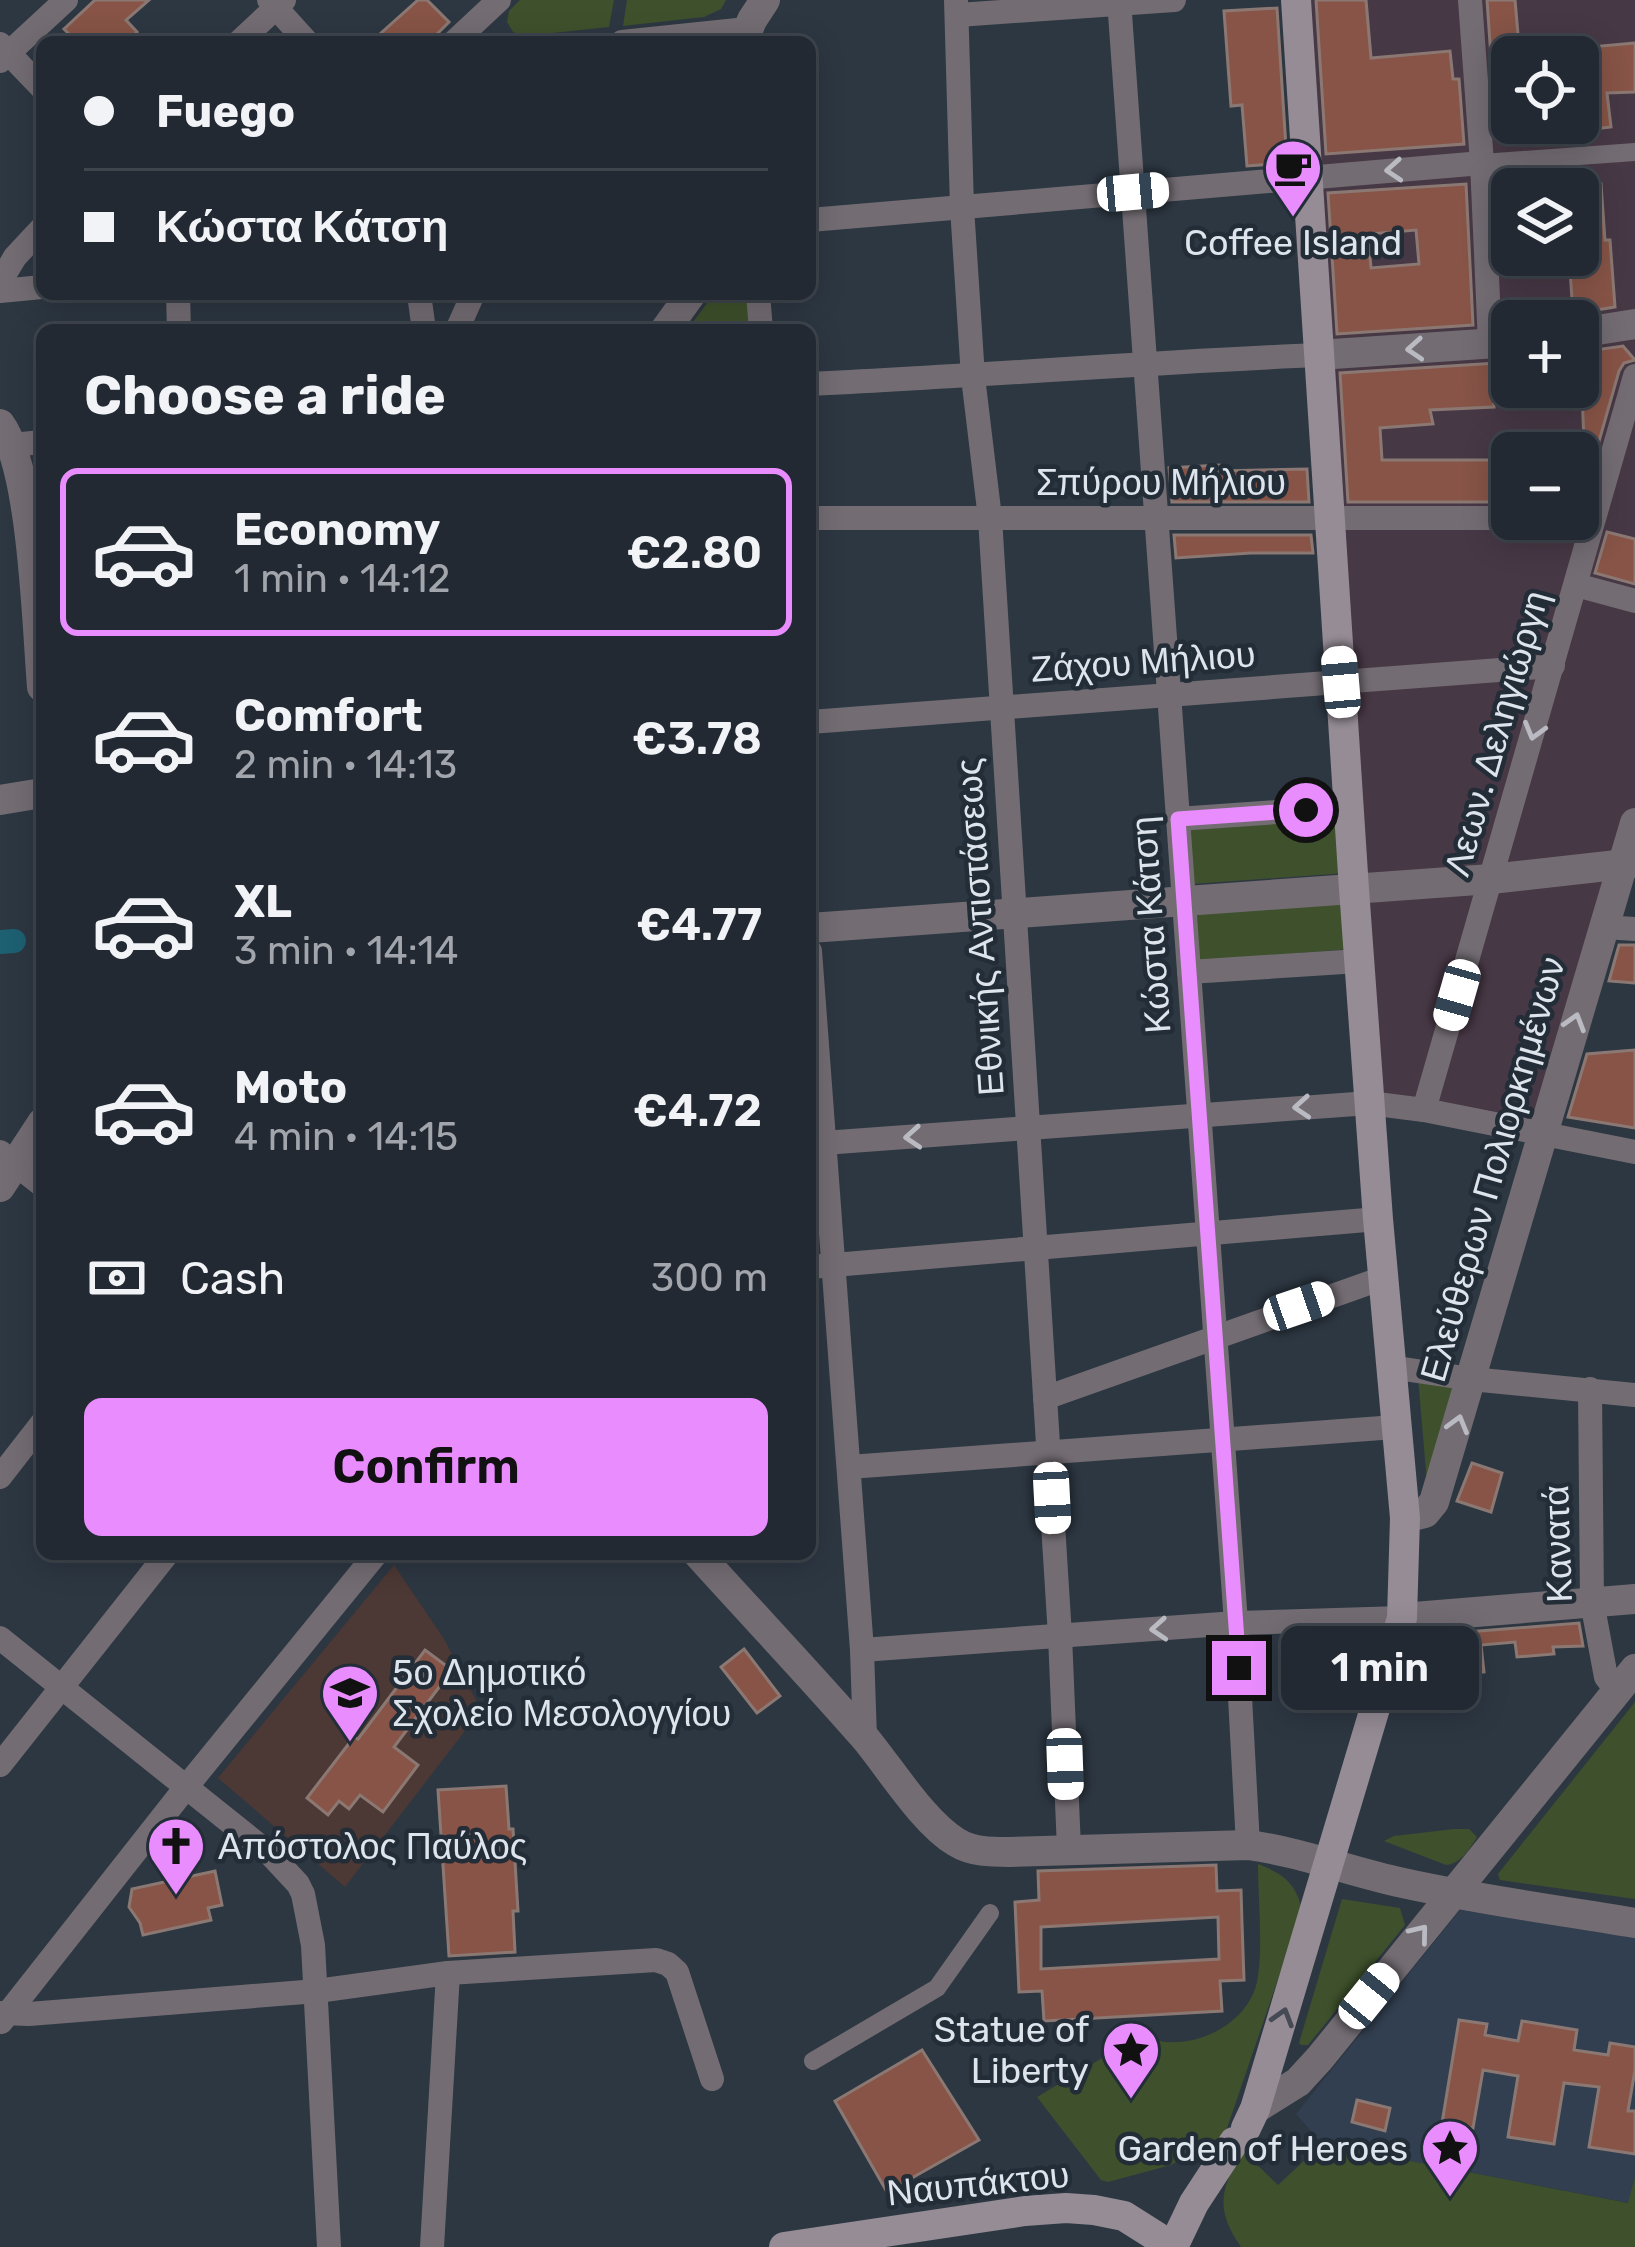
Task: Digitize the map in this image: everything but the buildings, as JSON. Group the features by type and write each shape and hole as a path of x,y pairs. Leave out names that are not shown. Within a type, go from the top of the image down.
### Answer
{"main road":[{"path":"1173,2247 1194,2204 1245,2126 1402,1618 1405,1518 1369,1103 1296,0"},
{"name":"Ναυπάκτου","path":"784,2247 1066,2208 1124,2216 1173,2247"}],"street":[{"path":"36,82 3,52 66,0"},
{"path":"469,36 499,0"},
{"path":"957,8 1174,0"},
{"path":"1470,0 1496,300"},
{"name":"Κώστα Κάτση","path":"1119,2 1248,1844"},
{"path":"245,36 276,3 302,36"},
{"name":"Εθνικής Αντιστάσεως","path":"957,8 962,207 973,376 990,518 1060,1636 1069,1849"},
{"path":"654,36 751,18"},
{"path":"816,219 1635,152"},
{"path":"36,234 15,257 0,286 36,287"},
{"path":"1599,330 1635,324"},
{"path":"816,384 1491,344"},
{"name":"Λεων. Δεληγιώργη","path":"1599,482 1635,376"},
{"path":"18,437 35,520"},
{"name":"Σπύρου Μήλιου","path":"816,518 1491,518"},
{"name":"Λεων. Δεληγιώργη","path":"1424,1110 1576,585 1583,540"},
{"path":"1576,585 1635,601"},
{"name":"Ζάχου Μήλιου","path":"816,722 1553,666"},
{"path":"0,800 36,795"},
{"path":"1178,819 1348,807"},
{"name":"Ελεύθερων Πολιορκημένων","path":"1405,1518 1425,1513 1434,1502 1542,1134 1620,928 1635,824"},
{"path":"816,928 1354,890 1629,864"},
{"path":"1189,972 1359,962"},
{"path":"865,1739 848,1467 822,1266 817,1143 1369,1103 1635,1152"},
{"path":"36,1130 5,1168 36,1182"},
{"path":"822,1266 1378,1219"},
{"path":"1045,1398 1383,1278"},
{"path":"1390,1367 1635,1395"},
{"name":"Κανατά","path":"1590,1389 1592,1602 1606,1677 1626,1680"},
{"path":"848,1467 1395,1427"},
{"path":"0,1477 36,1431"},
{"path":"0,1766 162,1560"},
{"path":"3,2017 371,1560"},
{"path":"703,1560 865,1739 930,1819 956,1842 986,1852 1248,1844 1451,1894 1635,1923"},
{"path":"862,1650 1236,1624 1402,1618 1635,1598"},
{"path":"0,1638 271,1855 298,1885 308,1917 317,1991 329,2247"},
{"path":"1245,2126 1312,2067 1626,1680"},
{"path":"813,2061 937,1988 990,1913"},
{"path":"3,2017 317,1991 448,1973 656,1960 677,1972 712,2079"},
{"path":"432,2247 448,1973"}],"shaded area":[{"path":"1290,0 1635,0 1635,857 1553,1143 1362,1111"},
{"name":"5ο Δημοτικό Σχολείο Μεσολογγίου","path":"394,1565 444,1639 481,1710 345,1887 218,1778"},
{"path":"1460,1910 1635,1938 1635,2178 1629,2203 1322,2144 1296,2114"}],"green space":[{"path":"520,0 614,0 609,27 525,36 513,32 507,22 509,11"},
{"path":"627,0 726,0 721,9 704,17 623,26"},
{"path":"710,300 748,300 750,324 692,324"},
{"path":"1342,817 1346,873 1192,884 1188,829"},
{"path":"1347,900 1351,949 1197,961 1193,912"},
{"path":"1418,1377 1459,1383 1427,1483"},
{"path":"1635,1702 1635,1899 1500,1880 1498,1874"},
{"path":"1469,1829 1477,1837 1460,1859 1446,1865 1384,1841 1394,1836"},
{"path":"1258,1864 1287,1880 1302,1909 1225,2134 1171,2165 1101,2180 1037,2097 1139,2036 1166,2042 1194,2040 1220,2029 1242,2011 1258,1974"},
{"path":"1342,1899 1400,1908 1405,1925 1308,2045 1301,2045 1299,2043"},
{"name":"Garden of Heroes","path":"1322,2144 1628,2203 1635,2177 1635,2247 1241,2247 1227,2221 1224,2198 1243,2151 1278,2185"}],"waterway":[{"path":"0,942 14,941"}],"place":[{"name":"Coffee Island","path":"1293,219"},
{"name":"5ο Δημοτικό Σχολείο Μεσολογγίου","path":"350,1744"},
{"name":"Απόστολος Παύλος","path":"176,1897"},
{"name":"Statue of Liberty","path":"1131,2101"},
{"name":"Garden of Heroes","path":"1450,2199"}],"route":[{"path":"1239,1668 1178,819 1306,810"}]}
